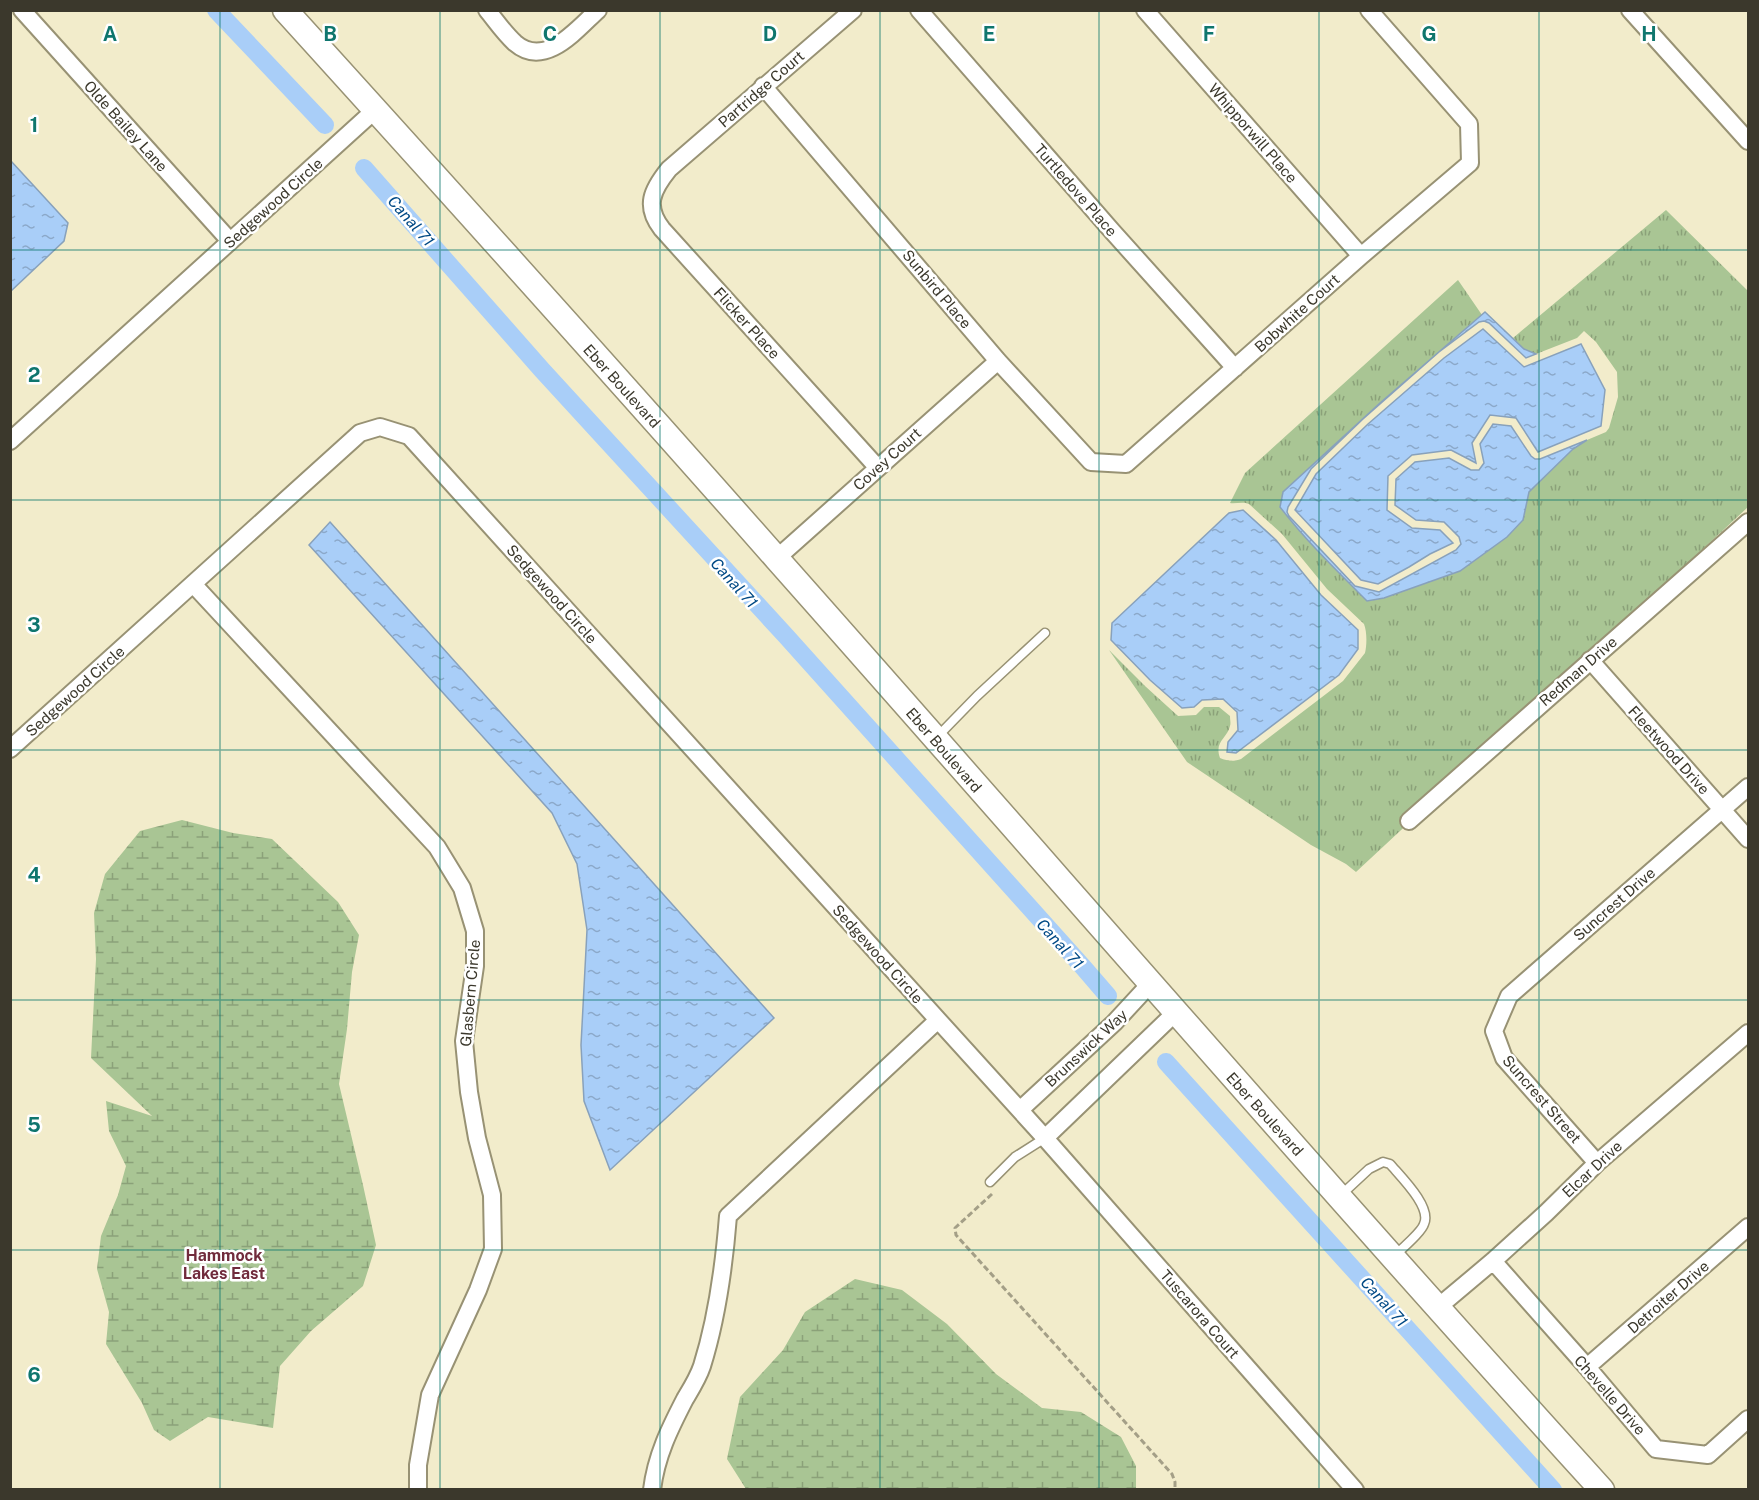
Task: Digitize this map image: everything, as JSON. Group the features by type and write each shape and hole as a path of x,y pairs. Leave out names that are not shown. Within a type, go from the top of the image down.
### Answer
{"street":[{"name":"Olde Bailey Lane","path":"22,10 230,241"},
{"name":"Eber Boulevard","path":"285,10 777,558 1175,1013 1602,1490"},
{"path":"486,10 515,43 533,52 543,52 564,40 598,10"},
{"name":"Partridge Court","path":"669,169 853,10"},
{"name":"Turtledove Place","path":"919,10 1235,368"},
{"name":"Whipporwill Place","path":"1145,10 1361,256"},
{"name":"Bobwhite Court","path":"1126,464 1361,256 1470,164 1469,124 1369,10"},
{"path":"1629,10 1749,141"},
{"name":"Sunbird Place","path":"764,86 998,361 1091,462 1126,464"},
{"name":"Sedgewood Circle","path":"10,441 375,110"},
{"name":"Flicker Place","path":"669,169 653,195 654,219 877,467"},
{"name":"Covey Court","path":"777,558 998,361"},
{"name":"Sedgewood Circle","path":"10,749 360,433 380,427 409,436 1045,1138"},
{"name":"Redman Drive","path":"1409,821 1749,522"},
{"name":"Glasbern Circle","path":"193,584 437,847 462,888 475,931 475,966 464,1041 469,1092 477,1137 492,1195 493,1250 478,1290 430,1395 418,1465 418,1490"},
{"name":"Fleetwood Drive","path":"1590,660 1749,838"},
{"name":"Suncrest Drive","path":"1494,1031 1509,996 1749,787"},
{"name":"Brunswick Way","path":"1020,1110 1114,1023 1150,984"},
{"path":"1045,1138 1175,1013"},
{"path":"652,1490 654,1473 666,1436 701,1368 717,1310 728,1216 938,1020"},
{"name":"Suncrest Street","path":"1494,1031 1504,1058 1597,1163"},
{"name":"Elcar Drive","path":"1437,1308 1546,1213 1597,1163 1749,1033"},
{"name":"Tuscarora Court","path":"1045,1138 1355,1490"},
{"name":"Detroiter Drive","path":"1587,1367 1749,1227"},
{"name":"Chevelle Drive","path":"1493,1261 1656,1449 1708,1455 1749,1419"}],"lane":[{"path":"935,739 977,696 1045,633"},
{"path":"990,1182 1015,1157 1045,1138"},
{"path":"1338,1197 1369,1169 1383,1162 1390,1164 1421,1202 1426,1215 1424,1225 1393,1258"}],"path":[{"path":"996,1191 955,1228 956,1235 1172,1474 1175,1490"}],"green space":[{"path":"1666,210 1748,291 1748,507 1356,872 1311,845 1187,762 1109,650 1178,716 1196,715 1204,707 1219,707 1230,716 1228,730 1219,748 1220,758 1228,760 1241,759 1343,681 1365,653 1364,624 1327,589 1282,534 1249,504 1230,503 1245,473 1458,280 1482,315 1380,403 1283,492 1280,507 1311,544 1367,601 1384,598 1460,571 1507,537 1523,520 1529,492 1557,464 1573,449 1606,432 1618,397 1617,372 1596,342 1584,331 1577,338 1536,354 1524,349 1513,338"},
{"path":"182,820 233,833 272,839 338,902 359,935 352,972 339,1084 376,1245 363,1286 311,1331 280,1366 273,1428 208,1417 170,1441 154,1430 142,1403 106,1344 109,1312 97,1269 101,1236 118,1195 126,1166 109,1131 106,1101 152,1116 91,1058 96,959 94,913 105,874 140,831"},
{"path":"855,1279 902,1290 947,1324 996,1374 1042,1408 1081,1412 1121,1437 1136,1466 1136,1489 746,1489 727,1459 740,1397 783,1350 805,1312"}],"water":[{"path":"11,161 68,223 64,241 11,291"},
{"path":"1485,312 1524,349 1536,354 1526,358 1489,323 1479,322 1439,352 1363,419 1311,469 1288,507 1289,516 1355,586 1379,592 1456,550 1461,544 1459,537 1444,522 1416,520 1395,505 1396,479 1415,462 1449,458 1471,470 1479,470 1484,463 1480,444 1493,424 1511,426 1535,459 1587,440 1573,449 1529,492 1523,520 1507,537 1460,571 1384,598 1367,601 1290,520 1280,507 1283,492 1380,403"},
{"path":"1483,329 1524,367 1581,344 1605,390 1601,426 1538,452 1516,418 1490,415 1472,443 1476,463 1451,450 1412,455 1388,476 1387,510 1412,528 1440,530 1453,543 1378,584 1361,580 1295,510 1316,474 1368,424 1444,358"},
{"path":"1243,510 1276,540 1321,595 1358,630 1358,649 1339,675 1236,753 1227,752 1228,742 1238,730 1237,712 1223,699 1202,700 1194,707 1182,708 1150,680 1111,640 1112,623 1229,513"},
{"path":"330,522 774,1018 610,1170 584,1101 581,1045 587,930 577,864 552,813 309,545"}],"waterway":[{"name":"Canal 71","path":"216,10 325,125"},
{"name":"Canal 71","path":"364,168 542,370 786,636 1108,996"},
{"name":"Canal 71","path":"1166,1062 1553,1490"}],"district":[{"name":"Hammock Lakes East","path":"224,1264"}]}
